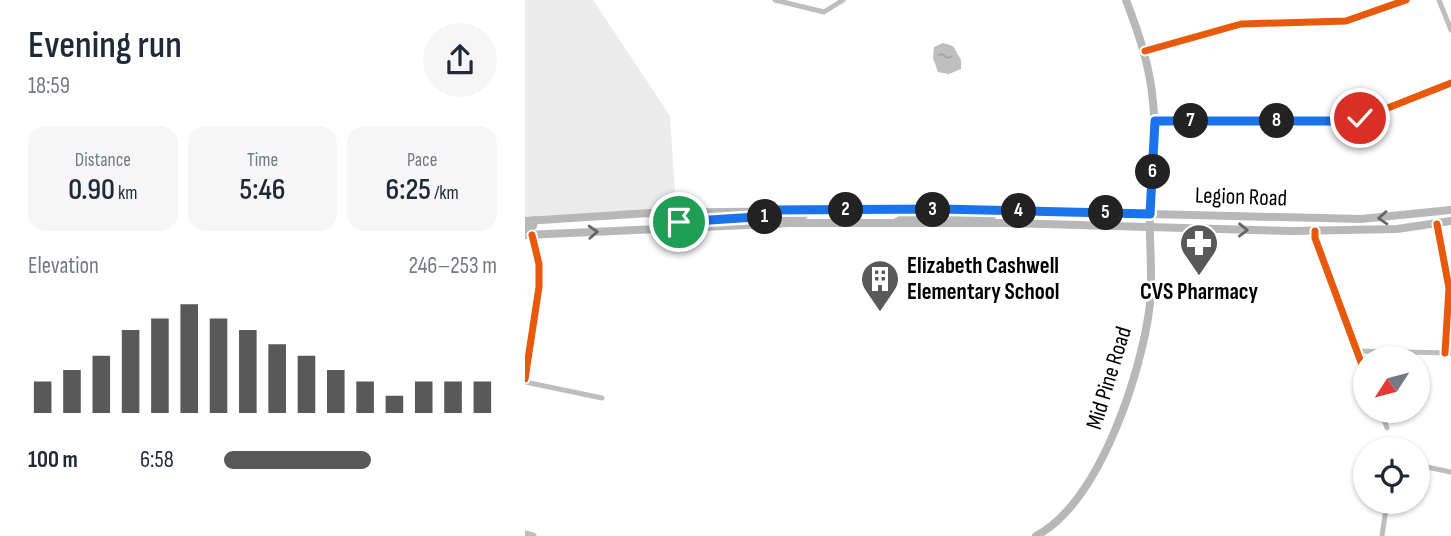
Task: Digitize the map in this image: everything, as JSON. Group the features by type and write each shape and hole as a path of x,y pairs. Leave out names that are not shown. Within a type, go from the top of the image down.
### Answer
{"main road":[{"name":"Mid Pine Road","path":"1036,536 1043,534 1090,477 1111,439 1128,397 1148,316 1155,121 1145,51 1126,0"},
{"name":"Legion Road","path":"530,221 649,213 771,210 1036,211 1361,219 1451,210"},
{"path":"656,229 679,222 770,216 771,210"},
{"path":"779,223 783,216 862,214 877,210"},
{"path":"893,223 906,217 945,216 950,210"},
{"path":"951,223 954,217 1011,216 1036,211"},
{"path":"527,233 533,226 530,221"},
{"name":"Legion Road","path":"527,233 779,223 951,223 1315,231 1397,229 1451,221"}],"street":[{"path":"775,0 824,12 843,0"},
{"path":"1145,51 1241,24 1346,21 1406,0"},
{"path":"1439,0 1451,30"},
{"path":"1155,121 1349,120 1375,113 1451,83"},
{"path":"1430,353 1448,353 1449,288 1437,224"},
{"path":"1315,231 1315,238 1354,346"},
{"path":"527,233 539,264 539,287 525,380 603,398"},
{"path":"1386,424 1387,428"},
{"path":"1430,468 1451,472"},
{"path":"1382,536 1385,514"},
{"path":"525,534 533,536"}],"shaded area":[{"path":"525,0 593,0 670,116 676,208 525,218"}],"water":[{"path":"943,43 953,46 961,60 961,69 949,74 938,72 933,58 934,47"}],"cycle path":[{"path":"1145,51 1241,24 1346,21 1406,0"},
{"path":"1155,121 1349,120 1375,113 1451,83"},
{"path":"1437,224 1449,288 1445,353"},
{"path":"1315,231 1315,238 1355,346"},
{"path":"525,379 539,287 539,264 532,235"}],"place":[{"name":"CVS Pharmacy","path":"1199,277"},
{"name":"Elizabeth Cashwell Elementary School","path":"880,313"}],"route":[{"path":"679,222 770,216 771,210 939,209 1150,214 1155,121 1334,121 1360,118"}]}
